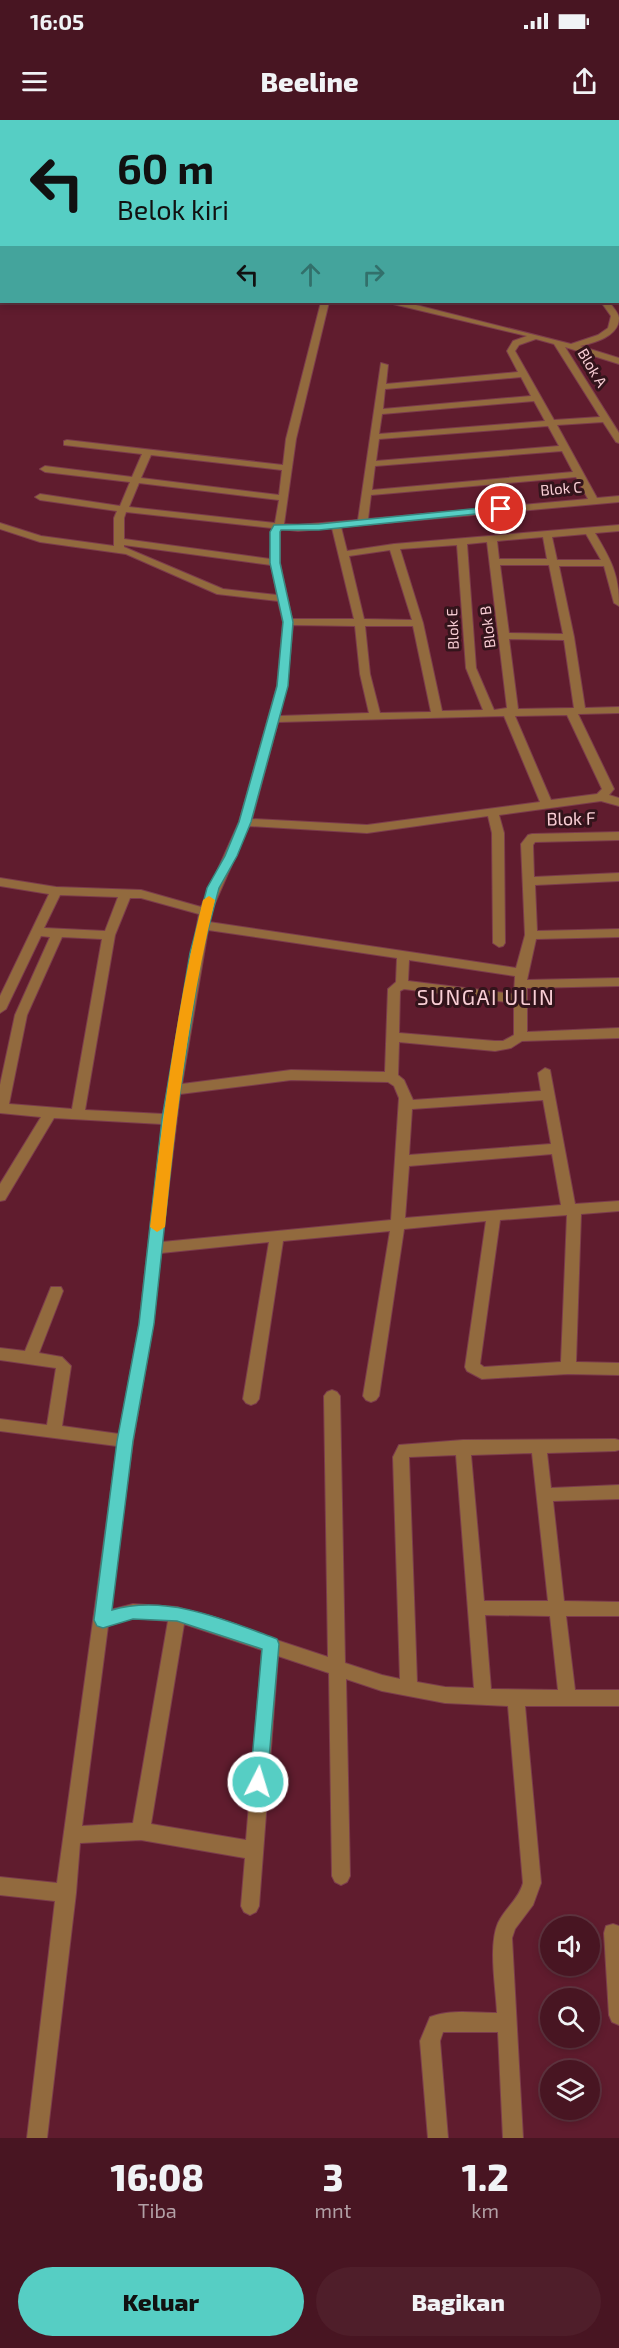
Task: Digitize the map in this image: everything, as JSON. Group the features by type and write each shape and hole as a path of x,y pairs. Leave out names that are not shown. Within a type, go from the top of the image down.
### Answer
{"street":[{"path":"37,2138 72,1835 103,1620 125,1441 146,1324 169,1119 205,912 245,822 282,686 288,622 275,563 275,532 284,498 291,439 325,303"},
{"path":"400,303 536,336 619,361"},
{"path":"572,346 616,328 611,304"},
{"path":"536,336 512,346 511,351 594,501"},
{"name":"Blok A","path":"557,342 578,371 604,419 619,441"},
{"path":"40,497 278,527 336,525 363,521 384,365"},
{"path":"381,387 523,374"},
{"path":"378,412 536,398"},
{"path":"374,437 604,419"},
{"path":"67,443 287,468"},
{"path":"370,464 564,448"},
{"path":"119,545 119,518 133,480 148,452"},
{"path":"45,469 284,498"},
{"path":"367,493 579,474"},
{"name":"Blok C","path":"363,521 619,499"},
{"path":"336,525 360,624 365,674 375,716"},
{"path":"0,526 40,539 119,545 275,563"},
{"path":"344,554 394,547 619,528"},
{"path":"589,531 616,575 619,603"},
{"path":"547,534 569,637 575,710 608,789 601,797"},
{"name":"Blok B","path":"492,539 504,636 510,711 546,803"},
{"name":"Blok E","path":"462,542 471,668 489,712"},
{"path":"119,545 211,589 284,599"},
{"path":"394,547 418,623 437,714"},
{"path":"495,562 608,562"},
{"path":"288,622 418,623"},
{"path":"504,636 569,637"},
{"path":"274,719 510,711 619,710"},
{"path":"245,822 367,829 601,797 619,802"},
{"path":"492,811 498,833 499,943"},
{"name":"Blok F","path":"530,881 527,844 532,838 619,836"},
{"path":"520,1037 521,979 531,935 530,881 619,877"},
{"path":"0,882 56,891 141,894 205,912"},
{"path":"0,1009 56,891"},
{"path":"78,1113 109,935 124,894"},
{"path":"202,925 403,956 521,979 619,982"},
{"path":"36,932 109,935"},
{"path":"58,933 21,1016 1,1108 169,1119"},
{"path":"531,935 619,933"},
{"path":"402,984 403,956"},
{"path":"391,1077 394,987 402,984 520,999"},
{"path":"392,1036 495,1046 506,1045 520,1037 619,1033"},
{"path":"546,1073 558,1148 572,1210 568,1368"},
{"path":"174,1090 291,1075 391,1077 404,1090 406,1105 398,1224 371,1396"},
{"path":"406,1105 549,1095"},
{"path":"0,1196 50,1113"},
{"path":"402,1161 558,1148"},
{"path":"155,1248 494,1215 619,1206"},
{"path":"494,1215 470,1364 482,1373 568,1368 619,1369"},
{"path":"251,1399 277,1236"},
{"path":"30,1356 56,1291"},
{"path":"0,1354 57,1361 64,1366 53,1432"},
{"path":"332,1396 341,1876"},
{"path":"0,1425 125,1441"},
{"path":"409,1688 401,1457 404,1450 615,1445"},
{"path":"463,1447 483,1697"},
{"path":"539,1447 567,1698"},
{"path":"545,1495 619,1492"},
{"path":"476,1608 619,1609"},
{"path":"103,1620 133,1611 177,1614 382,1683 445,1695 619,1698"},
{"path":"141,1832 177,1614"},
{"path":"250,1906 252,1851 271,1644"},
{"path":"513,2138 504,1926 523,1907 532,1883 516,1698"},
{"path":"72,1835 141,1832 252,1851"},
{"path":"0,1886 67,1893"},
{"path":"613,1933 619,2015"},
{"path":"438,2138 430,2041 437,2024 446,2022 507,2023"}],"slow traffic":[{"path":"157,1227 169,1119 196,953 209,900"}],"district":[{"name":"SUNGAI ULIN","path":"486,998"}],"route":[{"path":"258,1782 271,1644 177,1614 133,1611 103,1620 125,1441 146,1324 169,1119 196,953 213,888 231,856 245,822 282,686 288,622 275,563 275,532 278,527 319,527 501,509"}]}
